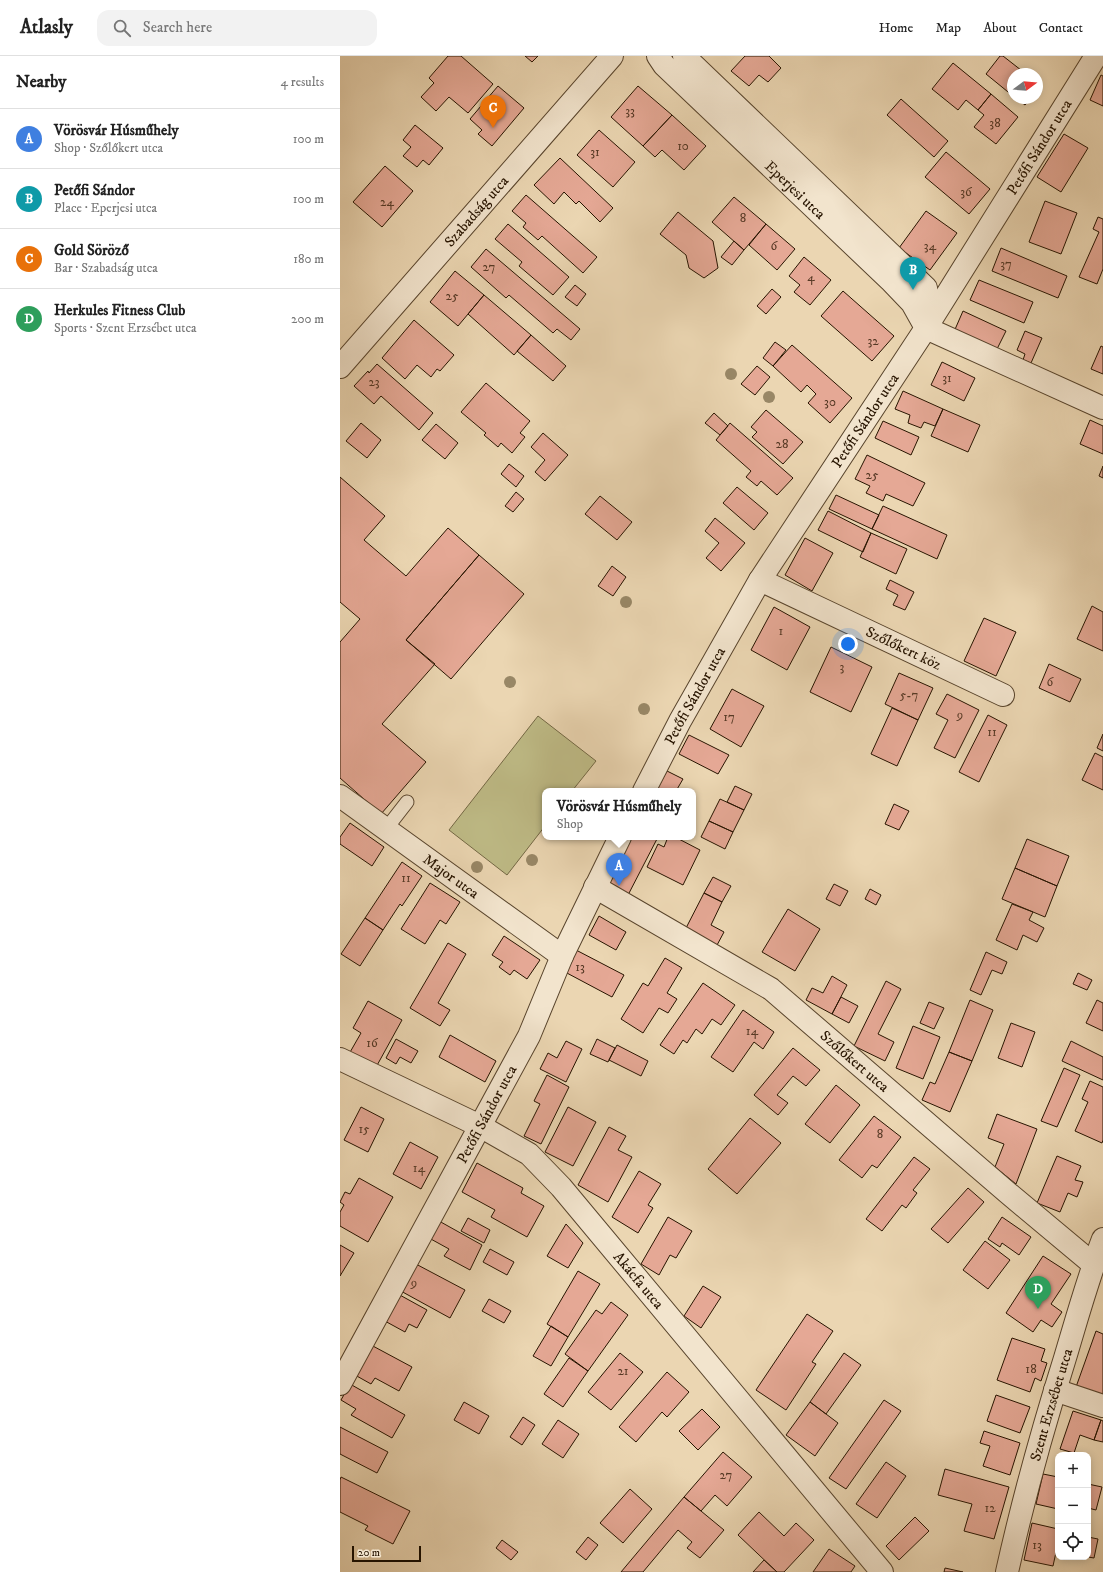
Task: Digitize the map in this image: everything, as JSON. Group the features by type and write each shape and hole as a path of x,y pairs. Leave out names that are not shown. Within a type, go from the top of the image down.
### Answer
{"street":[{"name":"Szabadság utca","path":"340,367 612,56"},
{"name":"Eperjesi utca","path":"658,56 664,64 890,280 912,303 926,328"},
{"name":"Eperjesi utca","path":"684,56 926,288 929,307 926,328"},
{"name":"Petőfi Sándor utca","path":"646,788 680,721 760,580 926,328 1096,56"},
{"path":"926,328 1103,408"},
{"name":"Szőlőkert köz","path":"760,580 909,649 1003,695"},
{"name":"Major utca","path":"340,796 562,956"},
{"name":"Petőfi Sándor utca","path":"340,1384 529,1036 562,956 618,840"},
{"name":"Szőlőkert utca","path":"595,887 771,989 1008,1193 1093,1264"},
{"name":"Akácfa utca","path":"340,1059 480,1126 529,1154 561,1186 882,1572"},
{"name":"Szent Erzsébet utca","path":"1007,1572 1019,1519 1055,1390 1093,1264 1103,1239"},
{"path":"1055,1390 1103,1406"}],"lane":[{"path":"386,829 407,802"}],"shaded area":[{"path":"538,716 596,761 574,788 542,788 542,830 507,875 449,830"}],"building":[{"path":"448,56 461,56 493,84 468,113 449,97 436,111 421,97 434,83 429,78"},
{"path":"525,56 538,56 532,62"},
{"path":"745,56 769,56 781,68 768,82 759,75 749,86 731,71"},
{"path":"1000,56 1003,56 1018,68 1007,68 1007,91 986,74"},
{"path":"953,63 991,94 978,110 966,100 958,110 932,89"},
{"path":"1101,75 1103,76 1103,106 1090,100"},
{"path":"498,86 524,108 492,146 478,134 482,130 470,119"},
{"path":"638,86 672,115 643,146 611,117"},
{"path":"991,94 1018,117 996,144 974,127 984,115 978,110"},
{"path":"901,99 948,141 934,157 887,115"},
{"path":"672,115 706,146 684,170 662,150 655,157 643,146"},
{"path":"415,125 443,148 429,165 423,160 417,167 403,156 411,147 403,140"},
{"path":"599,130 635,162 613,187 577,155"},
{"path":"1064,134 1088,148 1061,192 1037,177"},
{"path":"946,152 990,189 969,214 925,177"},
{"path":"560,158 613,208 600,222 579,201 576,204 564,192 554,204 534,185"},
{"path":"385,166 413,191 382,227 353,202"},
{"path":"526,195 597,257 583,273 542,236 538,240 523,227 526,223 512,211"},
{"path":"734,197 766,224 744,250 712,222"},
{"path":"1045,201 1077,213 1061,254 1029,242"},
{"path":"926,211 957,233 930,270 899,248"},
{"path":"678,212 713,241 718,268 704,278 689,268 686,255 660,234"},
{"path":"1098,217 1103,219 1103,269 1097,284 1079,277 1099,232 1093,229"},
{"path":"508,224 569,277 553,295 519,266 522,262 495,239"},
{"path":"766,224 795,249 777,270 749,245"},
{"path":"734,241 744,250 732,265 721,257"},
{"path":"1001,248 1067,276 1058,298 992,271"},
{"path":"486,249 580,329 571,340 557,329 553,333 509,295 506,298 471,267"},
{"path":"804,257 831,280 810,305 794,292 800,285 789,276"},
{"path":"455,271 484,295 458,326 430,302"},
{"path":"979,280 1033,302 1024,323 970,300"},
{"path":"575,285 586,294 577,306 565,297"},
{"path":"772,289 781,297 766,314 757,306"},
{"path":"843,291 894,336 872,361 821,316"},
{"path":"484,295 531,335 514,355 468,314"},
{"path":"963,311 1006,331 995,353 953,334"},
{"path":"414,320 454,355 440,371 437,369 431,377 417,365 405,379 382,358"},
{"path":"1025,331 1042,338 1031,363 1023,360 1025,354 1017,350"},
{"path":"531,335 566,366 553,381 517,351"},
{"path":"775,342 786,350 773,366 763,358"},
{"path":"792,345 852,398 830,423 808,403 816,394 807,385 801,392 773,366"},
{"path":"1101,346 1103,347 1103,374 1091,369"},
{"path":"942,362 975,378 964,401 931,385"},
{"path":"377,364 433,413 419,430 381,396 374,404 354,386"},
{"path":"757,366 770,377 755,395 741,384"},
{"path":"486,383 530,421 520,433 525,437 512,453 501,443 498,447 484,435 486,433 461,412"},
{"path":"903,391 943,409 935,426 924,422 921,428 908,423 910,415 895,409"},
{"path":"943,409 980,425 968,452 931,436"},
{"path":"766,410 803,442 783,464 752,437 757,432 751,427"},
{"path":"714,413 728,426 720,435 705,423"},
{"path":"1090,420 1103,426 1103,454 1080,444"},
{"path":"883,421 919,437 911,455 875,438"},
{"path":"361,423 381,440 367,458 346,441"},
{"path":"730,423 793,478 777,495 761,481 757,486 746,477 751,471 716,440"},
{"path":"436,424 458,443 445,459 422,440"},
{"path":"543,433 568,455 545,481 535,472 545,460 531,447"},
{"path":"867,455 925,483 913,506 886,494 883,501 866,493 870,486 855,479"},
{"path":"509,464 524,476 516,487 501,474"},
{"path":"1103,466 1103,478 1099,476"},
{"path":"340,477 385,516 364,540 406,576 448,528 479,555 406,640 435,664 382,724 426,762 381,814 340,778 340,642 360,619 340,602"},
{"path":"737,487 768,513 754,530 723,503"},
{"path":"516,492 524,499 513,512 505,506"},
{"path":"836,495 879,515 872,529 829,509"},
{"path":"600,496 632,522 617,540 585,514"},
{"path":"883,506 947,535 937,559 872,529"},
{"path":"828,511 871,533 863,552 818,530"},
{"path":"715,518 745,543 721,571 706,558 719,543 705,531"},
{"path":"871,533 907,549 896,574 860,557"},
{"path":"805,538 833,553 812,591 785,575"},
{"path":"479,555 524,594 451,679 406,640"},
{"path":"612,566 626,577 613,596 598,586"},
{"path":"890,580 914,592 905,610 893,605 898,595 886,589"},
{"path":"1092,606 1103,612 1103,651 1077,639"},
{"path":"774,607 810,627 787,670 751,650"},
{"path":"984,618 1016,632 996,676 964,661"},
{"path":"831,647 872,667 851,712 810,692"},
{"path":"1049,664 1081,679 1070,702 1039,688"},
{"path":"899,673 933,688 918,720 885,704"},
{"path":"732,689 764,706 741,747 710,729"},
{"path":"947,694 979,710 955,758 934,748 948,720 936,714"},
{"path":"892,708 918,720 897,766 871,754"},
{"path":"988,715 1007,725 979,782 959,772"},
{"path":"1103,734 1103,751 1097,748"},
{"path":"689,735 729,755 718,774 679,754"},
{"path":"1095,753 1103,757 1103,790 1082,780"},
{"path":"667,771 683,779 678,788 658,788"},
{"path":"735,786 752,794 744,810 727,802"},
{"path":"720,799 744,810 733,832 709,821"},
{"path":"894,804 909,811 899,830 885,824"},
{"path":"709,821 733,832 725,849 701,837"},
{"path":"350,823 384,847 372,866 340,844 340,837"},
{"path":"1027,839 1069,856 1057,886 1015,868"},
{"path":"630,840 656,840 627,897 606,886"},
{"path":"667,840 681,840 700,850 683,885 647,867 658,844 664,847"},
{"path":"402,862 422,876 402,906 400,904 383,930 365,918"},
{"path":"1015,868 1057,886 1045,917 1002,899"},
{"path":"713,877 731,886 722,902 704,893"},
{"path":"430,883 460,902 446,924 440,920 425,944 401,929"},
{"path":"834,884 848,891 840,906 826,899"},
{"path":"870,889 881,895 876,905 865,899"},
{"path":"704,893 722,902 711,925 724,932 716,947 685,930"},
{"path":"1012,904 1033,912 1029,920 1044,928 1037,942 1023,935 1017,950 996,940"},
{"path":"788,909 820,929 795,971 762,952"},
{"path":"599,916 626,932 616,950 589,935"},
{"path":"365,918 383,930 360,966 341,954"},
{"path":"504,936 540,960 527,979 514,970 510,975 499,967 503,962 492,955"},
{"path":"448,943 466,954 438,1003 450,1010 440,1026 410,1008"},
{"path":"576,950 624,975 612,997 565,972"},
{"path":"986,952 1007,962 1002,974 992,970 981,995 970,990"},
{"path":"665,958 682,968 667,993 677,999 668,1013 659,1008 643,1033 621,1019 643,983 648,986"},
{"path":"1078,973 1092,980 1087,990 1073,984"},
{"path":"832,976 847,985 832,1014 806,1000 812,988 823,993"},
{"path":"886,981 901,989 878,1034 894,1042 885,1061 854,1046"},
{"path":"703,983 735,1005 721,1025 712,1019 702,1034 696,1029 687,1043 683,1040 674,1054 660,1045"},
{"path":"841,997 858,1006 849,1023 832,1014"},
{"path":"970,1000 993,1010 972,1061 949,1052"},
{"path":"1097,1000 1103,1003 1103,1031 1086,1023"},
{"path":"368,1001 402,1020 375,1069 349,1054 361,1033 353,1028"},
{"path":"929,1002 944,1008 934,1029 920,1023"},
{"path":"743,1010 774,1032 763,1049 754,1042 733,1072 711,1057"},
{"path":"1011,1023 1035,1032 1022,1067 998,1058"},
{"path":"913,1026 940,1037 923,1079 896,1068"},
{"path":"450,1035 496,1061 485,1082 439,1057"},
{"path":"396,1039 418,1051 411,1063 400,1057 396,1064 386,1058"},
{"path":"597,1039 615,1048 608,1062 590,1054"},
{"path":"566,1041 582,1049 566,1082 540,1069 548,1053 557,1058"},
{"path":"1071,1041 1103,1057 1103,1080 1062,1061"},
{"path":"617,1045 648,1061 641,1076 609,1060"},
{"path":"793,1048 820,1070 806,1086 793,1076 777,1095 788,1103 778,1115 754,1095"},
{"path":"949,1052 972,1061 950,1112 922,1100 930,1082 935,1084"},
{"path":"1064,1068 1080,1075 1057,1127 1041,1121"},
{"path":"547,1075 569,1087 541,1144 524,1136 540,1104 534,1101"},
{"path":"1090,1081 1103,1087 1102,1143 1075,1131 1088,1102 1082,1099"},
{"path":"836,1085 860,1105 830,1143 805,1124"},
{"path":"361,1107 384,1119 368,1152 344,1140"},
{"path":"568,1107 596,1122 573,1166 545,1152"},
{"path":"997,1114 1037,1129 1016,1184 995,1167 1004,1144 988,1138"},
{"path":"874,1116 901,1137 877,1168 872,1165 862,1178 839,1160"},
{"path":"750,1118 781,1143 737,1194 708,1169"},
{"path":"609,1127 626,1136 618,1150 632,1157 608,1202 578,1185"},
{"path":"410,1142 438,1157 421,1189 393,1174"},
{"path":"1057,1156 1081,1166 1075,1180 1083,1182 1077,1197 1068,1193 1060,1212 1037,1203"},
{"path":"914,1157 930,1169 913,1190 917,1193 906,1208 902,1205 882,1231 866,1219"},
{"path":"477,1163 523,1188 521,1193 544,1206 527,1237 491,1217 495,1210 462,1192"},
{"path":"639,1171 661,1184 648,1205 653,1208 638,1233 612,1217"},
{"path":"359,1178 393,1197 368,1242 340,1226 340,1212 344,1205 340,1202 345,1192 350,1194"},
{"path":"968,1188 984,1202 948,1243 931,1229"},
{"path":"668,1217 692,1231 676,1258 670,1255 659,1275 641,1264"},
{"path":"1002,1217 1031,1237 1019,1255 1002,1243 1000,1247 988,1239"},
{"path":"468,1218 490,1230 484,1243 461,1231"},
{"path":"439,1221 482,1245 470,1270 444,1256 449,1249 429,1238"},
{"path":"566,1224 583,1243 568,1268 547,1256"},
{"path":"985,1241 1010,1260 988,1289 963,1270"},
{"path":"340,1245 354,1253 340,1276"},
{"path":"490,1249 514,1262 507,1275 483,1262"},
{"path":"1043,1256 1071,1274 1051,1304 1062,1312 1052,1327 1041,1320 1033,1332 1006,1313"},
{"path":"414,1263 465,1290 450,1318 399,1290"},
{"path":"578,1271 600,1284 568,1337 547,1324"},
{"path":"703,1286 721,1297 701,1328 684,1316"},
{"path":"398,1294 427,1310 417,1328 409,1324 405,1332 383,1320"},
{"path":"489,1299 511,1311 504,1323 482,1311"},
{"path":"611,1302 628,1315 588,1371 565,1354 596,1310 602,1314"},
{"path":"807,1314 833,1331 812,1362 816,1364 786,1410 756,1390"},
{"path":"551,1326 568,1337 551,1366 533,1356"},
{"path":"1096,1331 1103,1334 1102,1397 1076,1387"},
{"path":"1012,1338 1045,1349 1041,1361 1047,1363 1041,1381 1035,1378 1030,1392 997,1380"},
{"path":"371,1345 412,1367 399,1391 375,1378 371,1384 355,1375"},
{"path":"620,1353 643,1372 611,1410 588,1392"},
{"path":"844,1353 861,1365 826,1414 810,1402"},
{"path":"569,1358 588,1371 563,1407 544,1394"},
{"path":"667,1372 689,1392 667,1417 662,1412 636,1442 619,1427"},
{"path":"350,1384 405,1415 392,1438 351,1415 356,1409 341,1400"},
{"path":"996,1395 1030,1407 1020,1433 987,1421"},
{"path":"884,1400 901,1411 846,1489 829,1478"},
{"path":"464,1402 489,1416 479,1434 454,1420"},
{"path":"810,1402 838,1423 815,1456 786,1435"},
{"path":"702,1409 720,1427 698,1450 679,1431"},
{"path":"1073,1411 1101,1420 1094,1440 1080,1435 1074,1452 1060,1449"},
{"path":"523,1417 535,1425 522,1445 510,1437"},
{"path":"558,1420 579,1434 563,1458 542,1444"},
{"path":"1101,1420 1103,1421 1103,1442 1094,1440"},
{"path":"340,1427 388,1452 377,1473 340,1454"},
{"path":"984,1431 1020,1443 1010,1475 983,1466 990,1446 980,1443"},
{"path":"723,1452 752,1477 727,1506 715,1495 701,1511 684,1497"},
{"path":"886,1462 906,1476 877,1518 856,1504"},
{"path":"945,1469 1009,1487 994,1539 964,1531 972,1504 938,1495"},
{"path":"1043,1474 1055,1476 1055,1508 1036,1504"},
{"path":"341,1477 410,1511 393,1544 365,1530 368,1526 340,1512"},
{"path":"1091,1485 1102,1487 1096,1510 1091,1509"},
{"path":"630,1489 652,1509 623,1543 600,1523"},
{"path":"684,1497 724,1530 700,1558 687,1548 692,1542 678,1530 643,1572 621,1572"},
{"path":"759,1512 784,1536 796,1523 814,1540 784,1572 777,1572 738,1535"},
{"path":"915,1517 929,1531 899,1560 886,1546"},
{"path":"1032,1523 1055,1528 1055,1557 1053,1566 1024,1560"},
{"path":"588,1537 598,1545 586,1560 576,1552"},
{"path":"1091,1538 1098,1539 1094,1558 1091,1558"},
{"path":"502,1540 518,1552 511,1560 496,1548"},
{"path":"829,1549 855,1566 851,1572 813,1572"},
{"path":"764,1560 777,1572 753,1572"},
{"path":"945,1568 963,1572 944,1572"}],"place":[{"name":"Gold Söröző","path":"493,128"},
{"name":"Petőfi Sándor","path":"913,290"},
{"name":"Vörösvár Húsműhely","path":"619,886"},
{"name":"Herkules Fitness Club","path":"1038,1309"}]}
